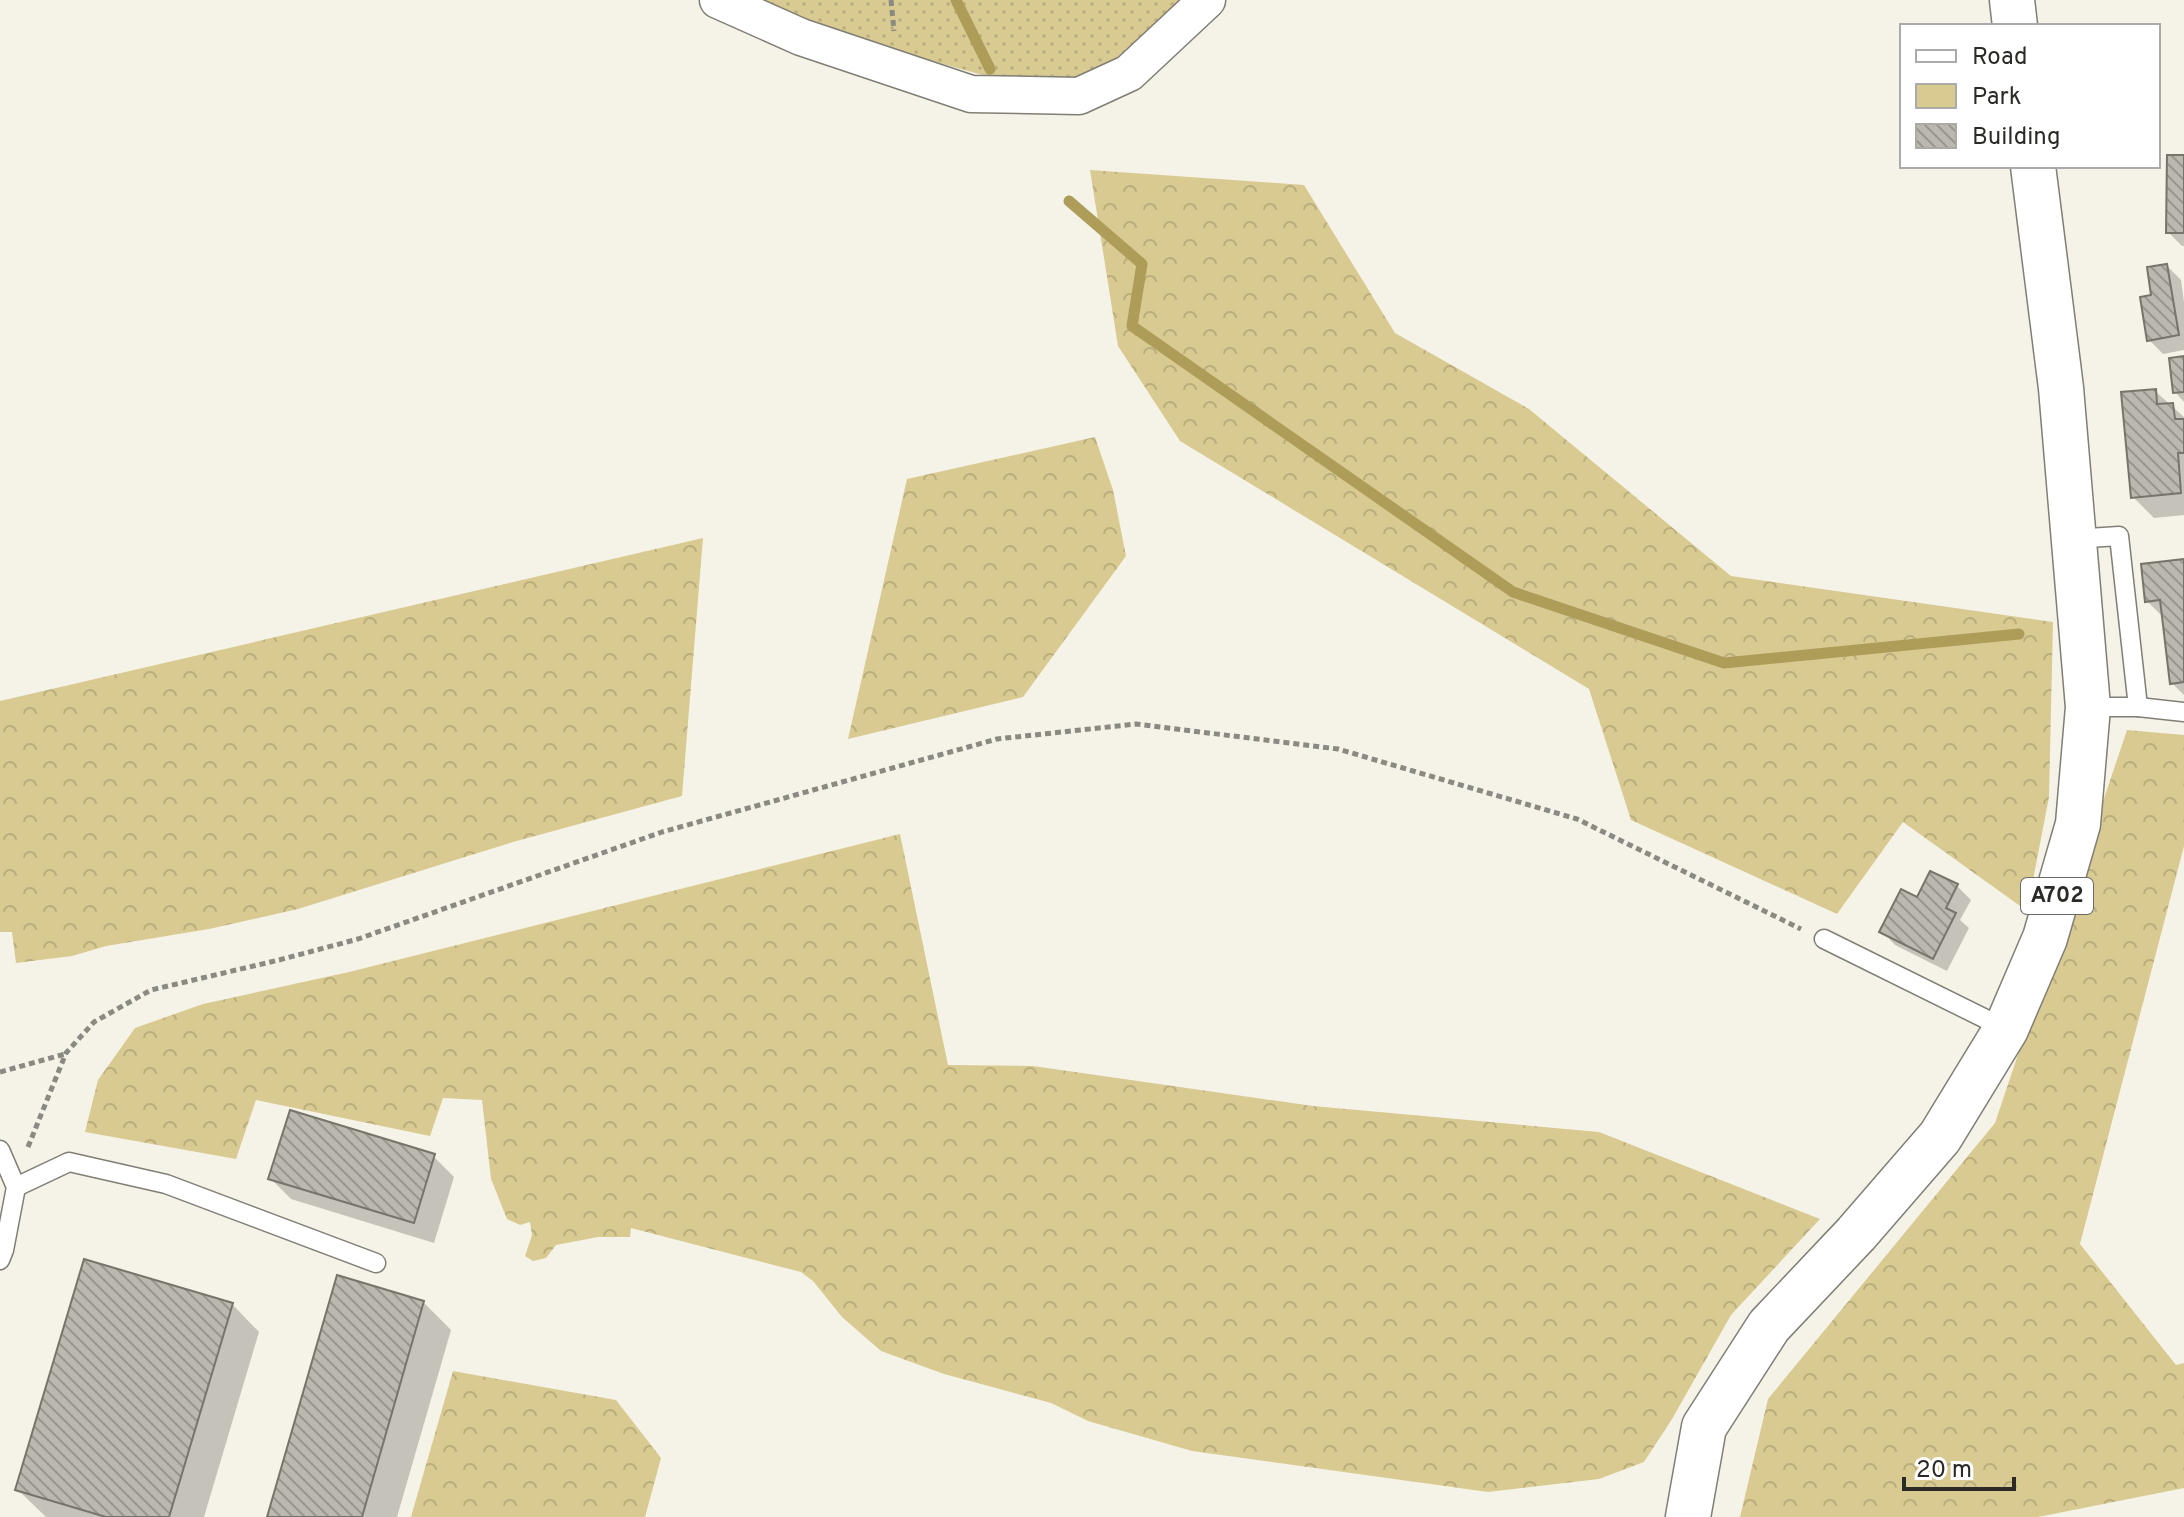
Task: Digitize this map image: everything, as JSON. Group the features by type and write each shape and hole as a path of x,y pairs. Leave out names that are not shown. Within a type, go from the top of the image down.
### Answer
{"highway":[{"path":"2012,0 2015,24"},
{"name":"A702","path":"1688,1517 1704,1427 1769,1326 1856,1234 1940,1137 2006,1029 2045,938 2078,824 2088,707 2061,388 2033,168"}],"street":[{"path":"718,0 801,37 971,94 1079,96 1129,73 1207,0"}],"lane":[{"path":"2073,539 2119,536 2138,707"},
{"path":"2088,707 2138,707 2184,712"},
{"path":"1824,939 2006,1029"},
{"path":"0,1150 16,1187 0,1260"},
{"path":"16,1187 69,1162 166,1184 376,1263"}],"path":[{"path":"16,1187 30,1139 66,1053 94,1022 151,990 358,939 662,832 997,739 1136,724 1338,749 1577,819 1824,939"},
{"path":"0,1072 66,1053"}],"green space":[{"path":"764,0 1179,0 1121,64 1078,84 990,77 896,51 792,15"},
{"path":"1090,170 1304,185 1395,333 1529,409 1731,576 2053,622 2049,797 2027,911 1903,822 1837,914 1631,820 1589,689 1180,441 1118,346"},
{"path":"1095,437 1113,490 1126,556 1023,697 848,739 907,479"},
{"path":"703,538 682,796 513,842 298,909 209,929 106,946 72,956 16,963 12,932 0,932 0,701"},
{"path":"2127,730 2184,735 2184,846 2080,1244 2176,1365 2184,1363 2184,1488 2038,1517 1740,1517 1768,1399 1995,1123"},
{"path":"900,834 948,1065 1033,1066 1313,1106 1599,1132 1820,1219 1731,1315 1644,1462 1599,1479 1488,1492 1192,1451 1088,1421 1051,1403 944,1374 881,1351 842,1317 813,1281 801,1272 631,1228 630,1237 598,1237 556,1245 546,1258 533,1261 525,1256 532,1235 530,1222 520,1225 507,1219 491,1179 482,1100 443,1098 430,1136 256,1100 236,1159 85,1132 98,1080 135,1028 203,1004 349,972"},
{"path":"453,1371 616,1400 661,1458 645,1517 411,1517"}],"building":[{"path":"2167,155 2184,155 2184,233 2166,233"},
{"path":"2167,264 2179,335 2147,341 2140,297 2151,295 2147,267"},
{"path":"2184,356 2184,392 2173,393 2169,358"},
{"path":"2156,389 2157,404 2173,403 2175,419 2184,419 2184,453 2178,453 2181,493 2131,498 2121,392"},
{"path":"2184,559 2184,682 2170,684 2160,600 2145,602 2141,564"},
{"path":"1930,871 1958,884 1946,908 1956,913 1933,959 1879,932 1901,889 1917,897"},
{"path":"290,1110 435,1154 414,1223 268,1179"},
{"path":"84,1259 233,1303 169,1517 106,1517 15,1490"},
{"path":"337,1275 424,1301 362,1517 267,1517"}],"waterway":[{"path":"956,0 990,69"},
{"path":"1069,201 1142,264 1132,326 1513,592 1724,663 2019,634"}]}
